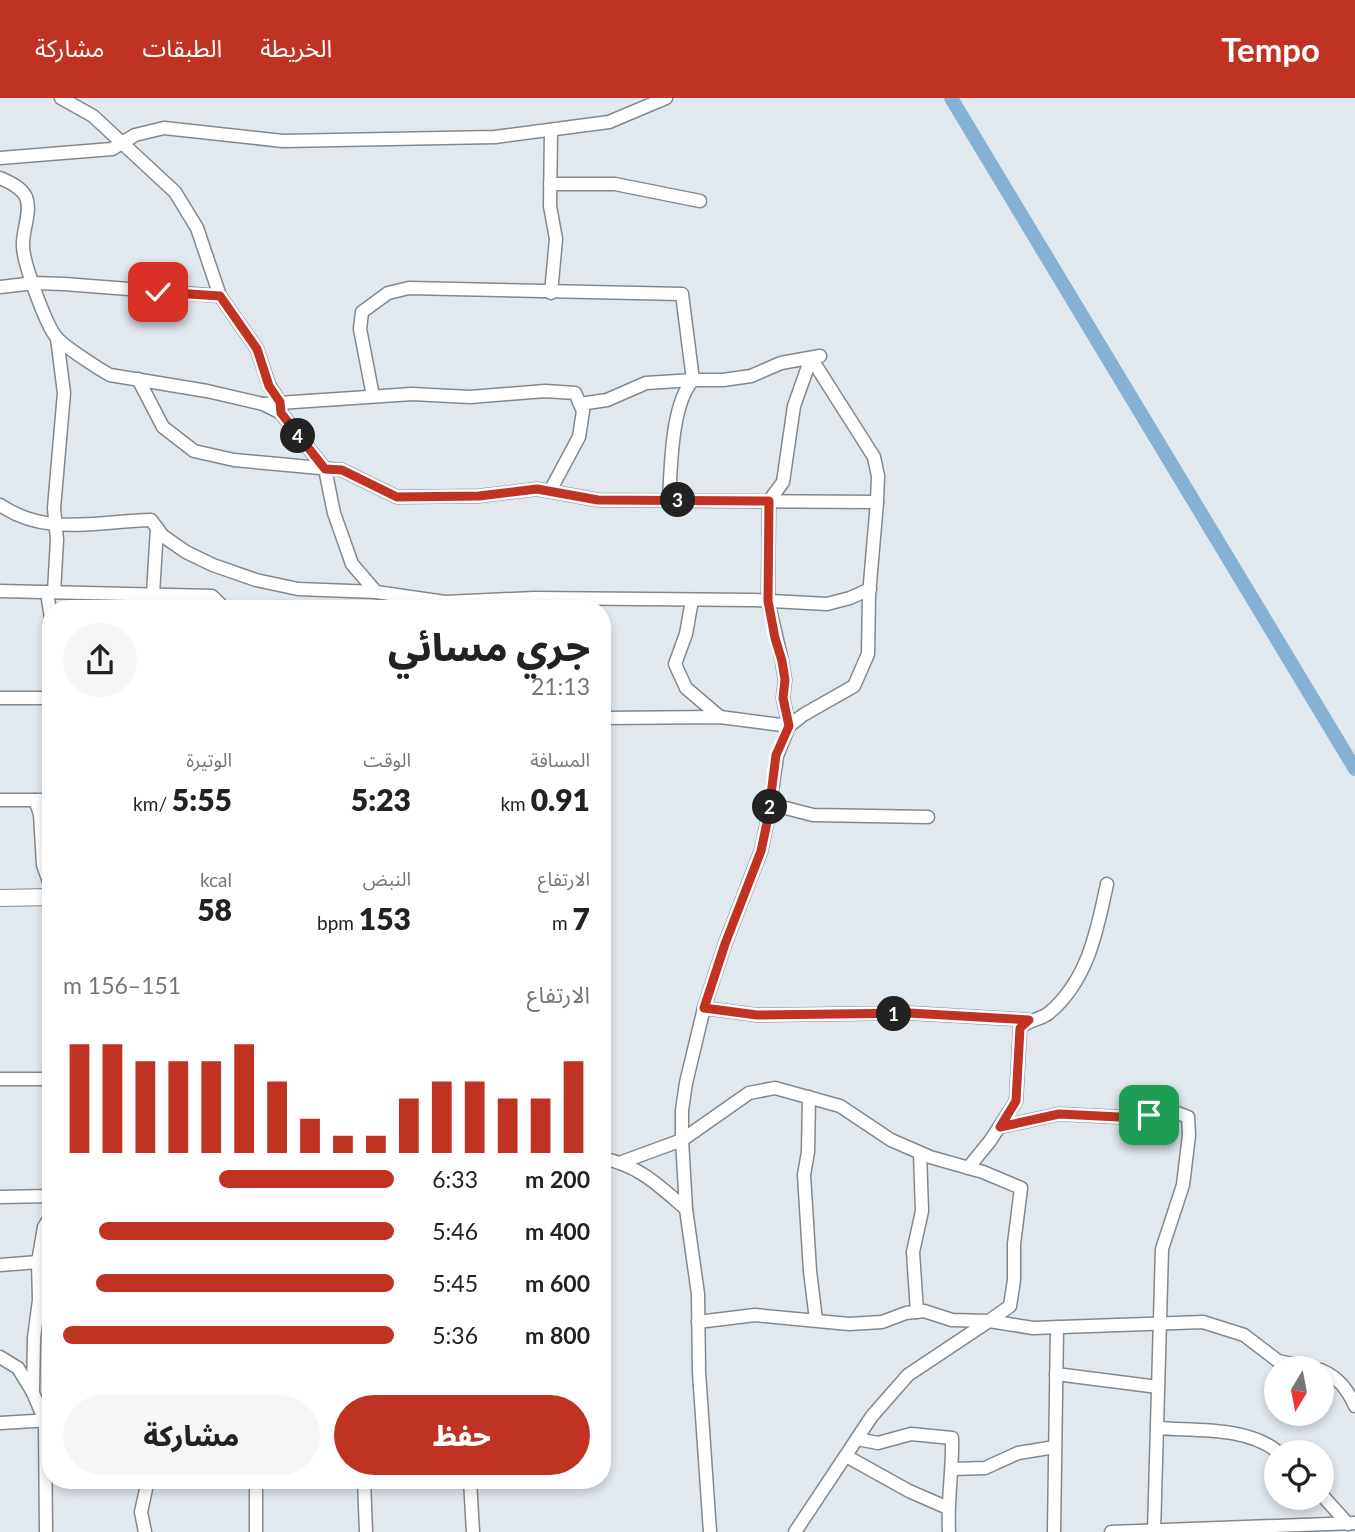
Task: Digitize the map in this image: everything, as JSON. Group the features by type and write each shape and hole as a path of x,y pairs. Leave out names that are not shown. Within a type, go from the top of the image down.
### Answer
{"street":[{"path":"61,98 93,116 175,192 197,228 220,296 257,349 269,386 280,408 325,469 334,513 352,564 376,592"},
{"path":"0,158 112,149 135,135 164,128 283,141 495,137 609,122 667,98"},
{"path":"551,130 550,206 556,239 551,293"},
{"path":"0,178 15,186 26,197 27,212 22,248 45,316 57,338 64,393 54,509 56,526 50,600"},
{"path":"550,184 615,184 701,201"},
{"path":"0,287 34,283 220,296"},
{"path":"373,397 360,329 362,312 388,293 409,288 682,294 693,380 682,401 670,457 669,499"},
{"path":"57,338 96,368 110,375 280,408 412,394 470,397 545,391 575,393 583,411 579,437 550,491"},
{"path":"580,404 607,400 646,383 723,380 751,376 781,362 815,357"},
{"path":"789,726 783,698 785,680 782,661 768,601 769,501 783,482 794,406 815,357"},
{"path":"709,1532 698,1294 686,1209 682,1140 682,1110 686,1083 704,1008 725,944 761,851 776,755 789,726 854,686 868,654 878,476 874,457 815,357"},
{"path":"138,379 163,427 194,451 234,460 342,470 397,497 479,496 537,489 598,500 877,502"},
{"path":"0,505 12,513 56,526 152,520 163,536 186,552 256,580 298,589 376,592 433,600"},
{"path":"153,594 158,528"},
{"path":"490,600 534,598 827,604 870,589"},
{"path":"0,591 212,596 216,600"},
{"path":"692,600 686,634 675,664 686,688 720,717"},
{"path":"0,698 42,698"},
{"path":"611,718 720,717 789,726"},
{"path":"0,800 42,800"},
{"path":"35,800 40,814 42,848"},
{"path":"770,804 813,815 928,817"},
{"path":"704,1008 757,1015 909,1013 1029,1020 1045,1016 1077,980 1092,948 1107,884"},
{"path":"0,898 42,897"},
{"path":"968,1168 1000,1127 1016,1101 1020,1028 1029,1020"},
{"path":"0,1079 42,1079"},
{"path":"622,1162 682,1140 749,1093 775,1088 840,1106 891,1140 920,1153 1011,1182 1021,1188 1010,1306 908,1375 872,1416 795,1532"},
{"path":"809,1097 808,1152 804,1175 816,1320"},
{"path":"1000,1127 1059,1114 1119,1117 1175,1112 1188,1117 1184,1185 1163,1249 1154,1531"},
{"path":"918,1312 913,1252 922,1211 920,1153"},
{"path":"611,1159 622,1162 649,1177 686,1209"},
{"path":"0,1197 42,1196"},
{"path":"0,1265 42,1263"},
{"path":"33,1393 34,1338 42,1282"},
{"path":"698,1322 755,1315 849,1324 882,1322 906,1313 924,1311 952,1320 989,1321 1033,1328 1203,1322 1244,1335 1271,1356"},
{"path":"1054,1532 1057,1327"},
{"path":"0,1357 18,1368 42,1410"},
{"path":"1056,1374 1158,1387"},
{"path":"1334,1376 1347,1389 1355,1406"},
{"path":"0,1423 42,1421"},
{"path":"1157,1428 1221,1432 1256,1439 1264,1444"},
{"path":"857,1439 878,1443 911,1434 952,1438 949,1532"},
{"path":"953,1469 985,1468 1018,1453 1055,1447"},
{"path":"846,1456 909,1491 948,1508"},
{"path":"46,1532 47,1489"},
{"path":"145,1532 141,1512 146,1489"},
{"path":"256,1489 256,1532"},
{"path":"364,1489 366,1532"},
{"path":"471,1489 473,1532"},
{"path":"1334,1507 1351,1524"},
{"path":"1111,1532 1351,1524"}],"waterway":[{"path":"951,98 1355,769"}],"route":[{"path":"158,292 220,296 257,349 269,386 280,402 281,413 325,469 342,470 397,497 479,496 537,489 598,500 769,501 768,601 782,661 785,680 783,698 789,726 776,755 761,851 725,944 704,1008 757,1015 909,1013 1029,1020 1020,1028 1016,1101 1000,1127 1059,1114 1119,1117 1149,1115"}]}
